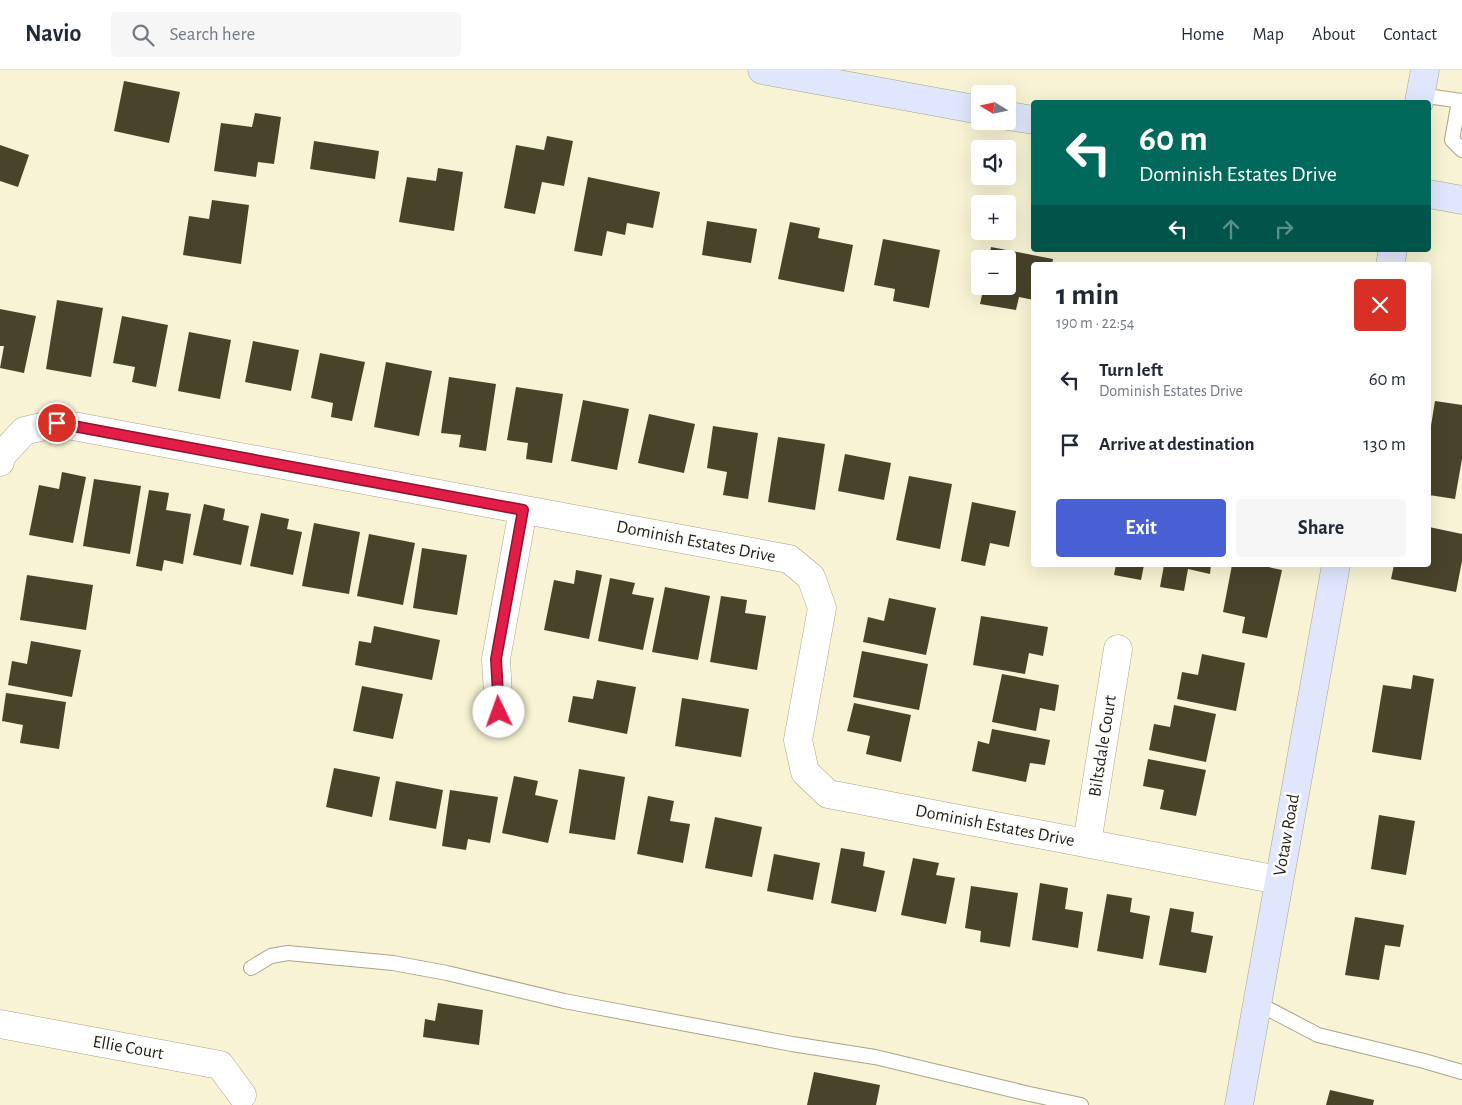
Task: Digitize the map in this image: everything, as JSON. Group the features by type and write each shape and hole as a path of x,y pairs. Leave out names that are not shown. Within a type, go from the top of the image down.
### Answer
{"street":[{"path":"762,70 971,108"},
{"path":"1016,117 1031,120"},
{"path":"1431,194 1462,200"},
{"name":"Dominish Estates Drive","path":"0,462 1,456 24,431 57,423 789,559 811,577 822,608 798,740 805,772 828,794 1279,880"},
{"path":"499,712 496,659 523,510"},
{"name":"Votaw Road","path":"1239,1105 1336,567"},
{"name":"Biltsdale Court","path":"1087,843 1118,649"},
{"name":"Ellie Court","path":"0,1024 220,1065 242,1095"}],"lane":[{"path":"1421,89 1460,101 1452,140 1462,150"},
{"path":"252,968 271,956 288,953 394,963 603,1009 875,1057 1082,1105"},
{"path":"1257,1003 1318,1035 1424,1060 1462,1072"}],"building":[{"path":"124,81 180,92 169,143 114,131"},
{"path":"255,113 281,117 274,164 258,162 256,177 214,171 221,123 252,127"},
{"path":"547,136 573,141 564,186 542,182 535,214 504,208 516,145 544,150"},
{"path":"314,141 379,151 375,179 310,169"},
{"path":"0,145 29,155 18,187 0,181"},
{"path":"438,168 463,172 454,231 399,222 407,177 436,181"},
{"path":"588,177 660,192 653,228 627,223 625,235 607,231 602,256 574,251"},
{"path":"212,200 249,205 241,264 183,255 189,216 209,219"},
{"path":"707,221 757,229 751,263 702,255"},
{"path":"790,222 820,228 818,238 853,245 844,292 778,279"},
{"path":"883,239 940,250 929,308 893,301 895,289 874,285"},
{"path":"991,247 1006,250 990,250"},
{"path":"1016,252 1053,259 1052,262 1031,262 1031,299 1019,297 1016,310 980,304 982,295 1016,295"},
{"path":"57,300 103,308 91,377 46,369"},
{"path":"0,309 36,316 24,373 0,368 4,346 0,346"},
{"path":"122,316 168,325 156,387 132,382 135,367 113,363"},
{"path":"189,332 231,340 220,399 178,391"},
{"path":"253,341 299,350 291,391 245,382"},
{"path":"320,353 365,362 352,421 331,417 333,403 311,398"},
{"path":"386,362 432,371 419,436 374,427"},
{"path":"449,377 496,384 486,451 459,447 461,435 441,433"},
{"path":"516,387 563,394 552,463 526,459 528,443 507,440"},
{"path":"583,400 629,409 617,470 571,461"},
{"path":"1435,401 1462,405 1462,459 1455,499 1431,495 1431,426"},
{"path":"649,414 695,424 684,473 638,463"},
{"path":"713,426 758,433 748,499 723,495 727,472 707,468"},
{"path":"778,437 825,444 815,510 768,502"},
{"path":"845,454 891,463 884,500 838,491"},
{"path":"62,472 86,477 73,543 29,535 39,485 59,489"},
{"path":"909,476 952,484 940,549 896,540"},
{"path":"94,479 141,486 130,554 83,546"},
{"path":"149,490 169,493 166,510 191,514 183,564 164,560 162,571 136,566"},
{"path":"972,502 1016,511 1009,547 990,543 985,566 961,561"},
{"path":"204,504 225,509 223,520 249,526 241,565 193,555"},
{"path":"261,513 289,519 287,529 302,532 293,575 250,566"},
{"path":"314,523 360,532 349,594 302,586"},
{"path":"1431,527 1462,534 1462,561 1456,592 1391,579 1394,567 1431,567"},
{"path":"369,534 415,543 403,605 357,596"},
{"path":"422,548 467,555 457,615 413,608"},
{"path":"1116,567 1144,567 1141,580 1114,575"},
{"path":"1164,567 1211,567 1210,574 1188,569 1184,591 1160,587"},
{"path":"1232,567 1268,567 1282,570 1267,638 1242,633 1245,617 1223,612"},
{"path":"576,570 602,575 589,639 544,630 554,580 574,584"},
{"path":"27,575 93,585 86,630 20,620"},
{"path":"610,578 635,583 632,594 654,598 643,650 598,641"},
{"path":"665,587 710,596 698,660 652,652"},
{"path":"721,596 747,600 745,613 766,616 757,670 710,662"},
{"path":"889,598 936,608 926,655 863,642 868,617 884,621"},
{"path":"981,616 1048,627 1043,656 1029,653 1025,674 973,665"},
{"path":"374,626 440,640 432,680 355,665 359,641 371,643"},
{"path":"31,641 81,650 72,697 8,685 12,661 27,664"},
{"path":"862,651 928,664 919,710 853,697"},
{"path":"1202,654 1245,663 1236,711 1177,699 1182,672 1198,675"},
{"path":"1002,674 1059,685 1055,711 1040,708 1036,731 992,722"},
{"path":"1413,675 1434,679 1421,760 1372,752 1383,685 1411,689"},
{"path":"597,680 636,687 627,734 568,722 573,696 593,699"},
{"path":"362,686 403,694 393,739 353,731"},
{"path":"6,693 66,702 59,749 20,743 23,725 2,721"},
{"path":"682,698 749,709 741,757 675,746"},
{"path":"854,703 911,715 901,762 866,754 870,736 847,731"},
{"path":"1174,705 1216,714 1206,762 1149,750 1154,724 1170,727"},
{"path":"992,729 1050,740 1045,765 1030,763 1026,782 972,771 978,741 989,744"},
{"path":"1148,759 1206,770 1196,816 1160,809 1164,790 1143,786"},
{"path":"334,768 380,777 372,817 326,807"},
{"path":"579,769 625,777 615,840 569,833"},
{"path":"514,776 538,781 535,795 558,800 548,843 502,833"},
{"path":"396,781 443,790 436,829 389,820"},
{"path":"450,790 498,797 490,843 468,839 466,850 442,846"},
{"path":"648,796 674,801 670,821 690,824 683,863 637,854"},
{"path":"1379,815 1415,821 1406,875 1371,869"},
{"path":"715,817 762,827 752,877 705,868"},
{"path":"841,848 865,852 863,866 885,871 876,912 831,903"},
{"path":"774,854 820,863 813,900 767,891"},
{"path":"913,858 939,863 936,875 955,878 946,924 901,915"},
{"path":"1040,883 1068,888 1065,909 1083,912 1078,948 1032,940"},
{"path":"971,886 1018,893 1010,947 980,942 981,931 965,928"},
{"path":"1107,894 1132,898 1130,912 1150,916 1143,959 1097,951"},
{"path":"1170,908 1194,912 1191,932 1213,936 1206,973 1159,965"},
{"path":"1355,917 1404,925 1400,947 1385,945 1379,980 1345,975"},
{"path":"438,1003 483,1010 479,1045 423,1037 425,1019 435,1021"},
{"path":"814,1072 880,1085 876,1105 807,1105"},
{"path":"1330,1090 1374,1100 1373,1105 1326,1105"}],"route":[{"path":"57,423 523,510 496,659 499,712"}]}
